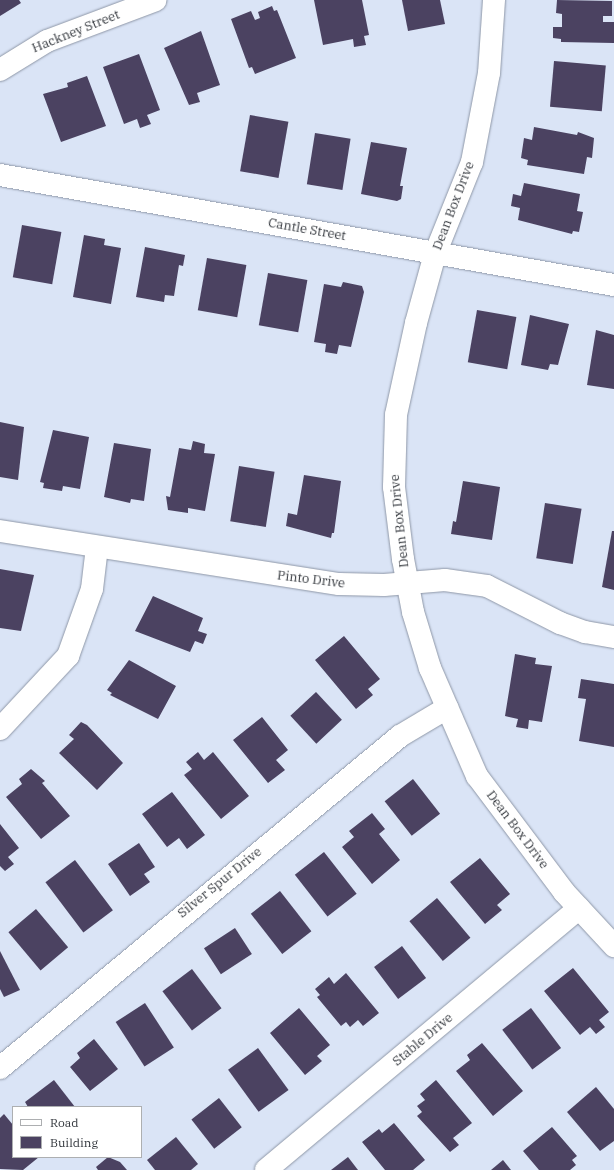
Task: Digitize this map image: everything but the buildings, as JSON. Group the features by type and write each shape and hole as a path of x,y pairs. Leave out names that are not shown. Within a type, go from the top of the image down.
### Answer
{"street":[{"name":"Hackney Street","path":"0,70 47,41 156,0"},
{"name":"Dean Box Drive","path":"494,0 489,73 472,162 436,254 416,323 396,415 394,487 407,582 413,612 430,668 477,776 534,855 614,946"},
{"name":"Cantle Street","path":"0,175 436,254 613,281"},
{"name":"Pinto Drive","path":"0,531 338,584 445,580 487,586 560,622 585,632 614,638"},
{"path":"0,729 68,656 92,589 98,547"},
{"name":"Silver Spur Drive","path":"0,1068 400,736 447,708"},
{"name":"Stable Drive","path":"266,1170 579,908"}]}
